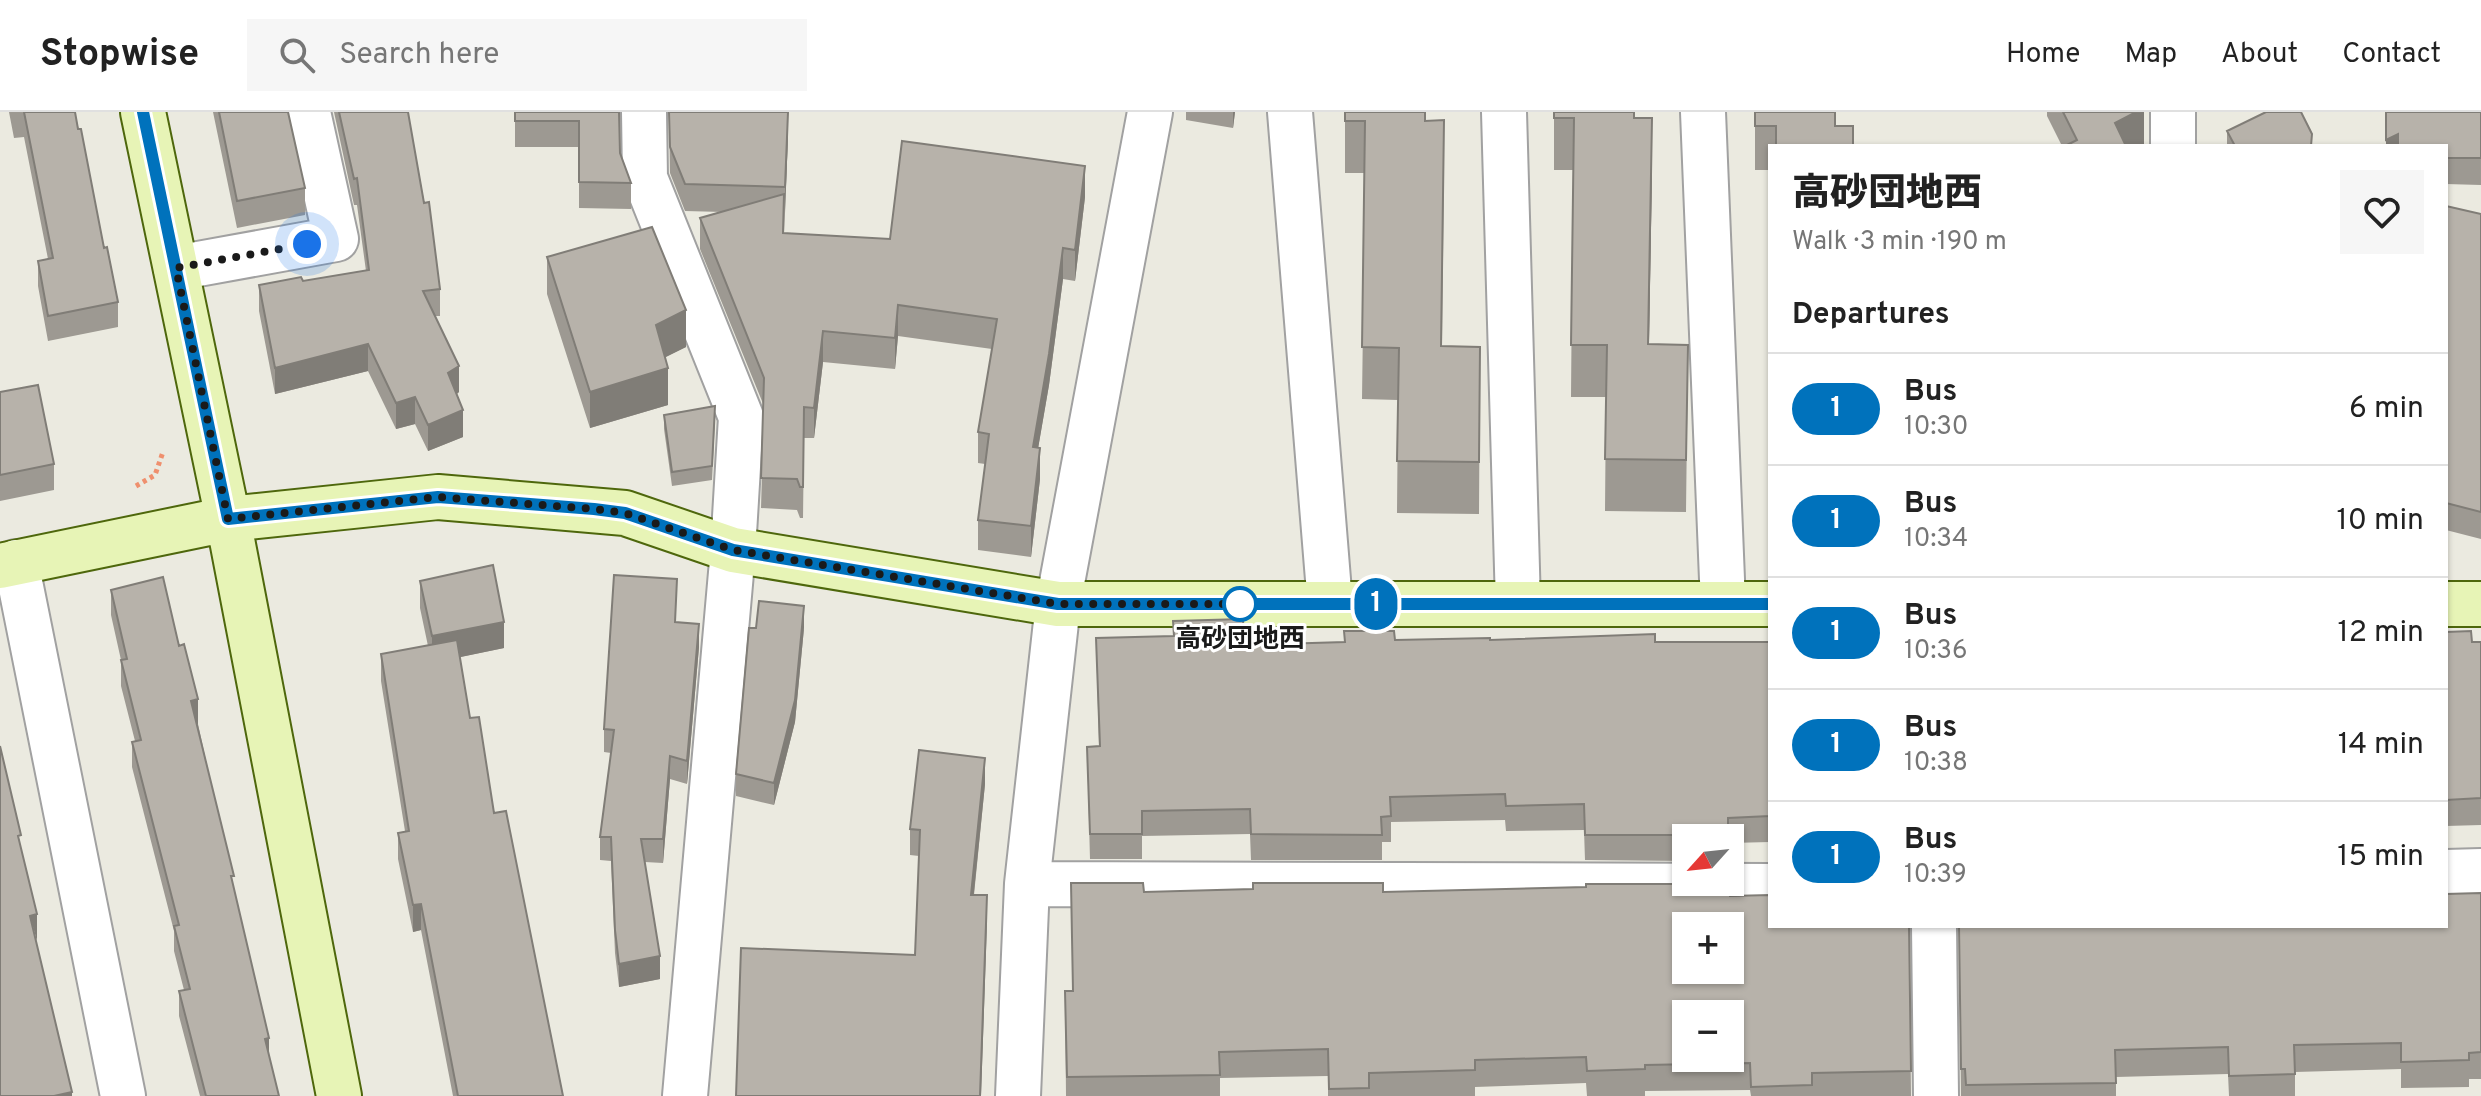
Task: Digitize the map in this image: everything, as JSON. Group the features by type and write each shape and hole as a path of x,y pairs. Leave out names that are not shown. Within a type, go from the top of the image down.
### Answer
{"street":[{"path":"143,112 228,519 339,1096"},
{"path":"176,268 336,239 308,112"},
{"path":"644,112 645,178 741,417 733,550 685,1096"},
{"path":"1018,1096 1027,884 1058,604 1150,112"},
{"path":"1290,112 1330,604"},
{"path":"1504,112 1518,604"},
{"path":"1703,112 1723,604"},
{"path":"2173,112 2173,144"},
{"path":"123,1096 8,564 228,519 438,497 625,513 733,550 1058,604 1768,604"},
{"path":"2448,604 2481,604"},
{"path":"2448,872 2481,871"},
{"path":"1027,884 1768,886"},
{"path":"1934,928 1936,1096"}],"building":[{"path":"24,112 75,112 118,302 48,316 38,261 53,258"},
{"path":"219,112 288,112 305,188 237,201"},
{"path":"339,112 408,112 424,203 429,202 440,289 423,291 459,366 448,373 463,410 428,425 415,397 396,403 368,344 275,368 259,285 369,270 357,178 354,179"},
{"path":"515,112 619,112 620,153 631,183 579,182 579,121 515,121"},
{"path":"669,112 788,112 785,187 685,184 670,147"},
{"path":"1345,112 1425,112 1425,121 1444,120 1441,346 1480,347 1479,462 1397,461 1399,348 1362,347 1365,121 1345,121"},
{"path":"1554,112 1634,112 1634,118 1652,118 1648,344 1688,345 1686,460 1605,459 1607,345 1571,345 1574,118 1554,118"},
{"path":"1755,112 1835,112 1835,126 1853,126 1853,144 1776,144 1776,126 1755,126"},
{"path":"2063,112 2136,112 2115,123 2125,144 2069,144 2077,140"},
{"path":"2266,112 2301,112 2312,134 2311,144 2234,144 2227,131"},
{"path":"2386,112 2481,112 2481,158 2448,158 2448,144 2398,144 2398,134 2386,140"},
{"path":"902,141 1085,166 1075,250 1063,248 1033,447 1040,448 1031,526 978,520 989,434 978,432 997,319 898,305 895,338 823,331 814,408 804,407 803,487 797,479 761,478 764,378 700,218 784,194 783,233 890,239"},
{"path":"2448,206 2481,214 2481,512 2448,504"},
{"path":"652,227 686,310 656,325 668,368 590,392 547,257"},
{"path":"38,385 54,464 0,475 0,392"},
{"path":"715,406 712,466 672,472 664,415"},
{"path":"493,565 504,622 432,636 420,581"},
{"path":"614,575 677,579 675,622 699,624 687,761 670,756 663,839 641,839 660,956 619,964 611,837 600,837 614,730 604,729"},
{"path":"163,577 179,646 184,644 198,699 191,701 234,876 231,876 269,1038 265,1039 279,1096 206,1096 179,991 190,989 174,926 179,925 132,742 141,740 121,660 127,659 111,590"},
{"path":"759,601 804,606 795,700 774,783 736,774 749,628 756,628"},
{"path":"1243,619 1244,645 1345,642 1344,631 1394,631 1395,640 1655,634 1655,642 1768,642 1768,816 1728,818 1728,824 1672,824 1672,835 1585,835 1584,804 1506,806 1505,794 1390,797 1391,816 1381,817 1382,835 1251,834 1250,809 1142,811 1142,834 1090,834 1087,747 1100,746 1096,638 1174,636 1173,621"},
{"path":"2471,631 2472,642 2481,642 2481,798 2448,800 2448,632"},
{"path":"457,640 470,718 479,717 494,813 506,811 563,1096 458,1096 421,904 413,905 398,833 409,831 381,654"},
{"path":"0,746 37,914 30,916 72,1092 54,1096 0,1096"},
{"path":"919,750 985,758 971,895 987,895 980,1096 736,1096 741,948 915,955 920,830 910,829"},
{"path":"1071,883 1143,883 1144,892 1253,889 1253,883 1383,883 1383,892 1672,884 1672,896 1768,895 1768,928 1909,928 1911,1071 1812,1073 1812,1085 1751,1087 1750,1063 1744,1063 1744,1000 1672,1000 1672,1064 1645,1065 1645,1069 1587,1071 1586,1057 1475,1060 1475,1070 1369,1073 1369,1088 1329,1089 1328,1049 1219,1052 1220,1075 1067,1077 1065,991 1073,991"},
{"path":"2481,893 2481,1052 2469,1053 2469,1060 2401,1062 2401,1043 2294,1045 2295,1074 2229,1076 2228,1047 2115,1050 2116,1083 1966,1085 1965,1069 1961,1069 1959,928 2448,928 2448,894"}],"bus line":[{"name":"1","path":"143,112 228,519 438,497 594,509 625,513 733,550 1058,604 1768,604"}],"place":[{"name":"高砂団地西","path":"1240,604"}],"route":[{"path":"307,244 176,268 228,519 438,497 594,509 625,513 733,550 1058,604 1240,604"}]}
